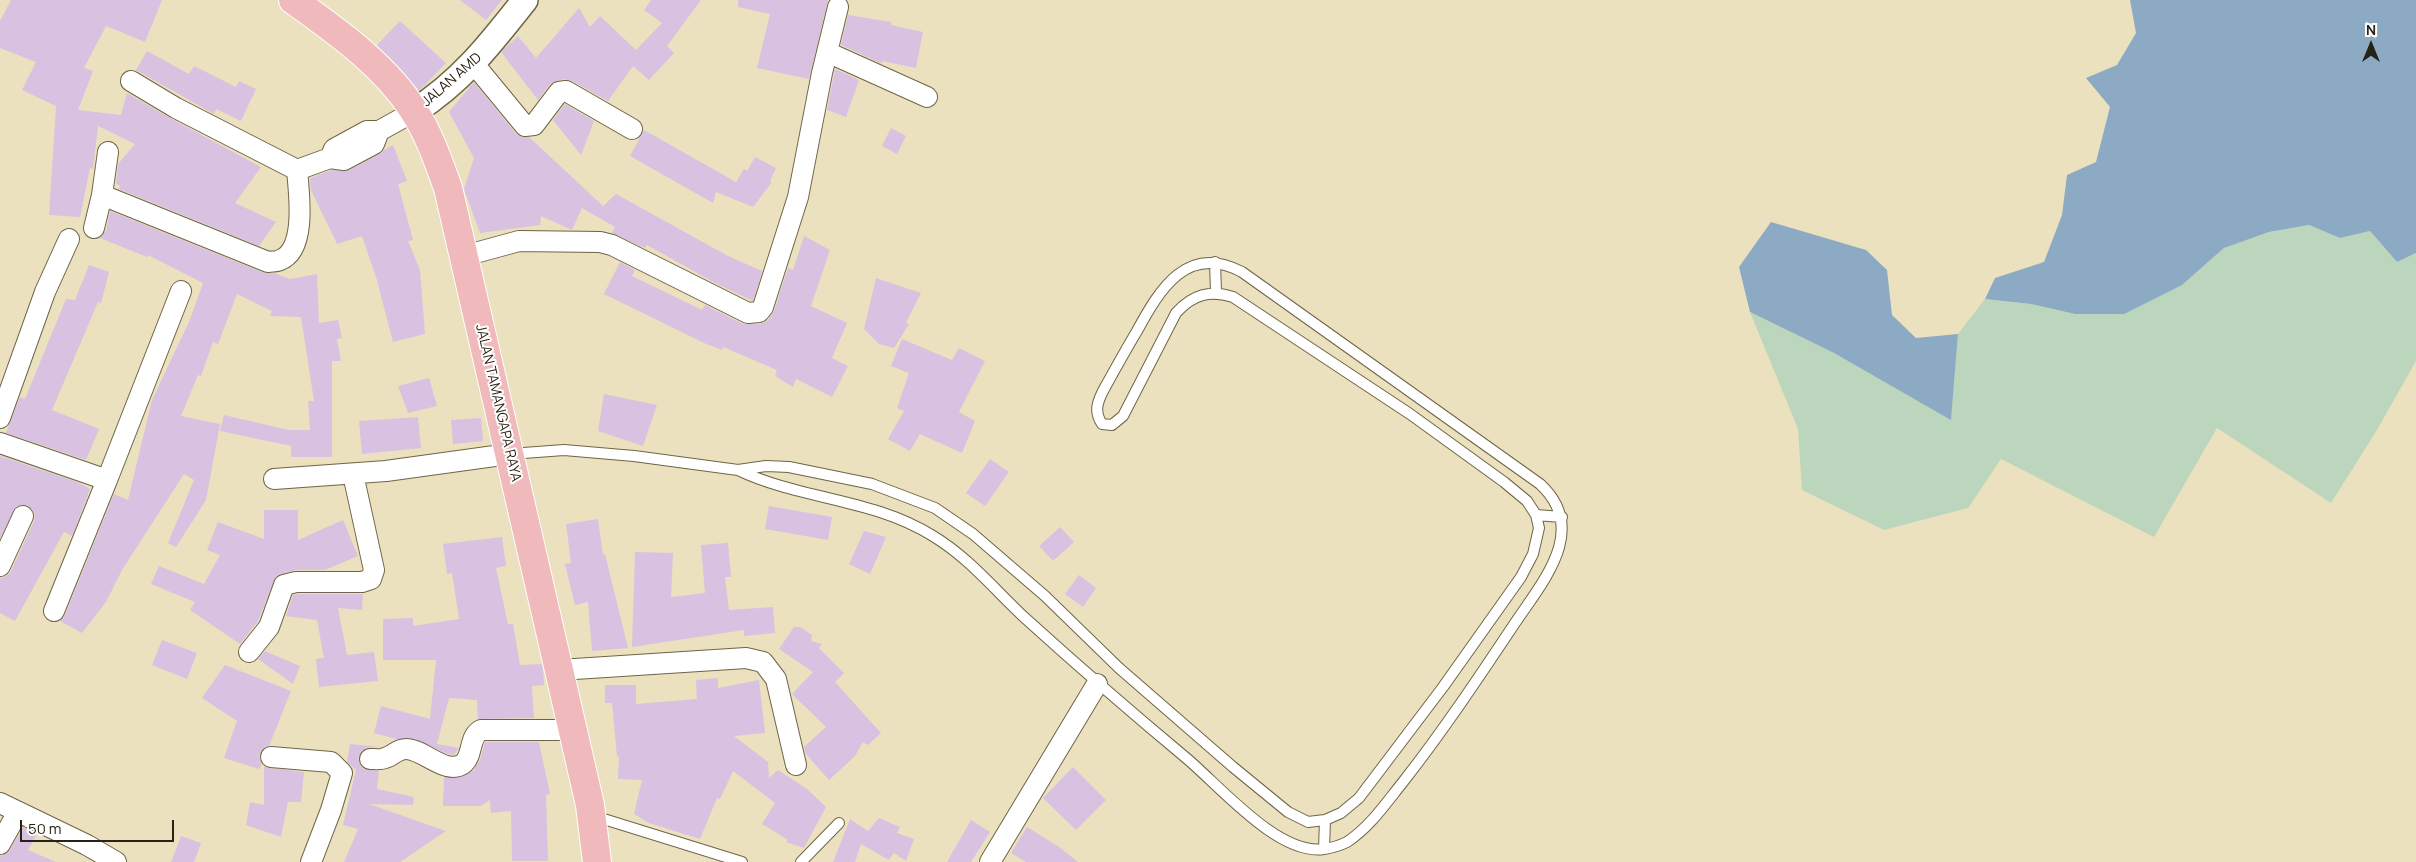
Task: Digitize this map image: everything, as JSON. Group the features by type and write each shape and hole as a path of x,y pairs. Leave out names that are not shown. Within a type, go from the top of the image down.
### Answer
{"main road":[{"name":"JALAN TAMANGAPA RAYA","path":"293,0 331,27 376,67 415,111 442,170 464,256 559,670 591,815 597,862"}],"street":[{"name":"JALAN AMD","path":"415,111 433,100 474,64 526,0"},
{"path":"464,256 519,241 600,242 612,246 748,313 759,312 763,307 798,197 838,7"},
{"path":"827,52 927,96"},
{"path":"474,64 526,126 534,125 560,92 566,92 632,130"},
{"path":"131,81 176,108 297,170 330,158 334,149 367,131 379,132 415,111"},
{"path":"94,228 102,195 108,152"},
{"path":"102,195 268,262 281,260 292,250 300,228 297,170"},
{"path":"0,418 45,292 69,239"},
{"path":"54,611 181,291"},
{"path":"0,443 107,480"},
{"path":"274,480 353,474 510,454"},
{"path":"249,652 269,627 284,585 296,582 362,582 371,579 374,570 353,474"},
{"path":"0,566 23,516"},
{"path":"559,670 746,658 763,662 776,679 796,765"},
{"path":"990,862 1097,684"},
{"path":"370,759 386,758 396,751 406,749 417,751 447,766 458,766 466,762 476,733 481,730 572,730"},
{"path":"272,757 331,762 342,773 331,810 311,862"},
{"path":"0,803 88,846 116,862"},
{"path":"0,844 18,812"}],"lane":[{"path":"510,454 564,450 634,456 738,470 766,466 810,471 872,484 935,508 973,534 1045,596 1119,668 1233,768 1288,812 1308,822 1325,820 1341,813 1359,798 1443,687 1521,577 1538,538 1539,528 1536,515 1527,501 1504,482 1410,414 1234,297 1216,292 1200,295 1184,303 1176,313 1123,416 1112,424 1102,424 1097,417 1096,406 1102,391 1158,293 1185,270 1200,264 1216,262 1228,265 1242,272 1540,484 1552,495 1562,517 1563,533 1557,553 1539,588 1426,752 1370,822 1345,843 1324,849 1310,849 1297,846 1278,837 1097,684 959,553 932,535 906,522 864,506 794,490 760,480 738,470"},
{"path":"1216,262 1216,292"},
{"path":"1536,515 1562,517"},
{"path":"591,815 742,862"},
{"path":"1324,849 1325,820"},
{"path":"801,862 839,823"}],"green space":[{"path":"2309,225 2340,238 2370,231 2397,262 2416,253 2416,361 2377,430 2331,503 2217,428 2154,537 2001,459 1968,508 1884,530 1802,490 1798,429 1750,312 1834,353 1951,419 1958,334 1985,299 2031,304 2075,314 2182,285 2224,248 2269,232"}],"water":[{"path":"2130,0 2416,0 2416,253 2397,262 2370,231 2340,238 2309,225 2269,232 2224,248 2182,285 2124,314 2075,314 2031,304 1985,299 1995,278 2044,262 2062,215 2067,175 2096,162 2110,107 2086,78 2117,65 2136,33"},
{"path":"1771,222 1866,250 1887,270 1892,315 1916,338 1958,334 1951,420 1834,353 1750,312 1739,267"}],"building":[{"path":"11,0 162,0 145,42 106,26 84,68 93,71 78,110 121,115 127,93 261,167 235,203 276,222 259,246 119,189 120,186 116,183 118,164 135,144 98,126 93,169 90,168 80,217 49,215 56,106 22,90 36,62 0,48 0,21"},
{"path":"460,0 502,0 486,20"},
{"path":"651,0 701,0 667,46 674,53 649,80 633,66 608,101 572,81 564,79 550,84 538,100 501,52 518,36 536,58 579,8 590,27 600,16 636,50 662,23 644,10"},
{"path":"738,0 828,0 809,79 757,68 770,14 738,7"},
{"path":"848,15 891,22 891,25 923,32 916,68 882,61 882,64 841,45"},
{"path":"400,21 446,63 419,91 377,45"},
{"path":"147,51 189,74 194,66 236,87 239,81 256,89 241,121 216,109 214,114 136,70"},
{"path":"835,69 859,80 846,117 827,110"},
{"path":"474,82 516,134 521,137 529,137 603,206 616,194 728,256 762,271 753,301 715,283 647,245 645,248 612,233 615,227 582,208 572,230 541,216 540,225 480,233 464,189 474,158 449,112"},
{"path":"565,104 594,121 581,155 553,120"},
{"path":"891,128 906,136 897,154 882,146"},
{"path":"644,130 736,182 744,169 747,171 755,157 776,168 770,181 772,182 753,207 716,192 713,203 630,156"},
{"path":"393,145 407,181 398,184 413,240 408,241 420,270 425,334 393,342 377,280 362,236 337,244 311,190 310,178 332,170 350,170"},
{"path":"110,211 264,273 274,273 290,279 317,274 319,323 338,320 342,338 337,339 341,361 332,361 332,457 291,457 291,446 220,431 224,415 289,430 310,430 308,401 314,401 301,317 270,316 272,311 237,294 218,344 213,342 201,376 198,375 181,416 220,424 206,500 176,547 168,543 194,480 184,474 122,570 106,602 82,633 60,621 65,615 114,494 128,500 152,400 189,322 203,283 148,255 147,257 100,238 106,231"},
{"path":"804,236 830,250 811,306 847,323 832,358 848,366 832,397 796,379 793,387 775,376 777,370 723,347 722,350 704,343 604,294 620,262 635,270 632,276 702,310 705,305 743,324 760,324 768,320 774,311 788,268 793,270"},
{"path":"89,265 109,272 101,303 98,302 52,410 99,429 86,460 6,433 20,397 25,399 66,299 75,300"},
{"path":"876,278 921,293 906,323 909,324 894,348 879,344 864,329"},
{"path":"902,339 952,360 959,348 985,361 959,412 975,421 962,453 920,434 910,451 888,439 904,411 897,408 909,373 891,366"},
{"path":"429,378 437,406 408,413 398,386"},
{"path":"604,394 657,405 643,446 598,431"},
{"path":"418,417 421,448 362,454 359,421"},
{"path":"481,418 483,441 453,444 451,420"},
{"path":"0,456 77,482 90,489 72,536 64,532 15,621 0,613 0,578 6,576 11,571 34,521 35,514 28,505 17,506 0,538"},
{"path":"990,459 1009,472 985,506 966,493"},
{"path":"769,506 832,517 828,540 765,529"},
{"path":"264,510 298,510 298,540 343,520 358,556 325,570 296,570 276,576 258,621 240,644 190,610 195,602 151,584 159,566 204,584 220,555 207,550 218,522 264,539"},
{"path":"598,519 603,555 605,554 628,648 592,651 588,602 575,605 565,564 571,563 566,524"},
{"path":"1060,527 1074,542 1053,561 1039,546"},
{"path":"864,531 886,537 870,574 849,564"},
{"path":"502,537 506,566 496,568 508,624 513,624 520,665 542,664 544,685 532,686 534,718 478,719 477,700 449,698 437,744 459,748 454,755 447,754 415,739 396,739 374,733 381,706 430,719 436,660 383,660 383,619 413,618 413,626 459,619 452,573 447,574 443,544"},
{"path":"728,543 731,577 725,577 729,610 773,607 775,633 744,636 744,630 632,647 635,552 673,553 671,597 705,593 701,545"},
{"path":"1079,575 1096,588 1083,607 1065,594"},
{"path":"363,594 362,610 338,608 347,655 374,652 378,681 319,687 316,659 324,658 317,620 286,616 293,595"},
{"path":"794,627 800,627 812,635 811,641 822,644 819,648 844,673 835,682 881,733 868,745 863,742 855,756 829,780 806,754 804,747 826,727 792,694 813,672 779,649"},
{"path":"162,640 197,653 187,679 152,665"},
{"path":"265,651 300,666 293,684 258,659"},
{"path":"225,665 291,691 269,746 261,751 259,756 262,764 259,769 224,758 237,721 202,698"},
{"path":"718,678 718,688 759,680 765,733 734,736 768,762 769,778 778,770 807,789 826,807 804,848 786,842 788,840 762,824 775,803 733,771 720,799 717,798 700,839 649,823 634,814 642,780 618,779 619,756 617,757 612,703 605,703 605,685 636,685 636,704 697,699 696,680"},
{"path":"485,742 539,742 550,794 546,795 548,861 512,861 511,811 491,813 490,800 481,806 443,806 444,777 458,778 473,771 480,760"},
{"path":"350,744 379,747 365,748 358,758 363,769 379,771 377,789 414,797 413,805 369,804 446,831 400,862 344,862 358,829 343,825 356,770 347,762"},
{"path":"264,767 304,772 301,802 288,802 281,837 246,825 250,802 264,805"},
{"path":"1073,767 1106,800 1076,830 1043,798"},
{"path":"879,818 900,827 897,833 914,839 906,861 894,853 889,860 861,844 855,862 833,862 850,819 868,831"},
{"path":"971,820 990,832 971,862 947,862"},
{"path":"23,827 37,834 28,850 56,862 0,862 0,856 10,850"},
{"path":"1027,827 1059,847 1078,862 1026,862 1011,853"},
{"path":"181,836 201,843 194,862 171,862"}]}
